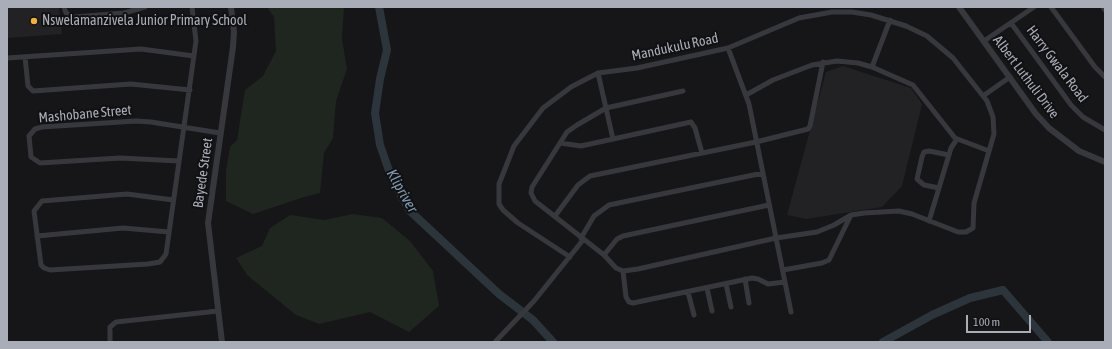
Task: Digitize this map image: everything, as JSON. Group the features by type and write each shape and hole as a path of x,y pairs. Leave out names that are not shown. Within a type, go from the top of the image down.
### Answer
{"street":[{"path":"64,7 66,13 74,17 124,13 145,7"},
{"path":"174,200 127,194 45,200 40,203 34,211 41,265 50,270 148,264 160,262 166,254 174,200 179,161 190,90 194,56 196,33 192,7"},
{"name":"Bayede Street","path":"222,342 208,223 233,47 231,7"},
{"name":"Albert Luthuli Drive","path":"959,7 1036,114 1049,128 1079,151 1105,162"},
{"path":"984,41 1034,7"},
{"path":"1050,7 1095,67 1105,77"},
{"name":"Mandukulu Road","path":"570,257 518,223 502,210 498,198 499,184 514,146 543,108 571,87 598,74 652,65 728,48 794,20 816,14 852,12 890,20 917,31 935,41 953,58 991,107 994,134 974,203 973,228 966,232 958,232 929,221"},
{"path":"872,67 890,20"},
{"name":"Harry Gwala Road","path":"1011,23 1071,105 1083,117 1105,130"},
{"path":"7,58 141,48 194,56"},
{"path":"728,48 746,94 791,312"},
{"path":"25,57 28,86 33,91 131,84 190,90"},
{"path":"746,94 791,72 823,62 844,61 872,67 915,87 945,127 957,140 988,151"},
{"path":"555,216 578,185 586,178 756,142 809,128 823,62"},
{"path":"598,74 613,139"},
{"path":"983,96 1010,77"},
{"path":"683,91 606,108 567,132 534,182 531,191 535,201 622,271 638,269 776,238 823,231 851,215 899,211 912,214 929,221 949,155 957,140"},
{"name":"Mashobane Street","path":"179,161 127,158 40,163 31,157 29,136 35,129 42,127 136,121 220,133"},
{"path":"560,143 581,146 691,122 695,128 702,153"},
{"path":"939,188 924,185 917,179 923,153 929,151 949,155"},
{"path":"494,342 534,301 570,257 582,239 594,216 609,205 762,173"},
{"path":"604,255 617,239 626,235 769,205"},
{"path":"783,270 822,263 828,260 851,215"},
{"path":"37,236 122,228 169,232"},
{"path":"622,271 626,297 631,303 644,302 745,279 756,278 770,285 786,282"},
{"path":"745,279 749,303"},
{"path":"726,284 731,307"},
{"path":"708,288 712,311"},
{"path":"688,292 694,316"},
{"path":"110,342 110,327 116,322 218,310"}],"shaded area":[{"name":"Nswelamanzivela Junior Primary School","path":"7,7 59,7 62,34 7,38"},
{"path":"267,7 344,7 342,38 347,69 336,101 333,138 324,153 320,193 253,214 226,201 226,171 230,147 237,140 245,90 263,76 276,51 274,17"},
{"path":"843,66 911,88 922,104 902,186 882,207 806,219 787,215 826,72"},
{"path":"353,214 382,218 410,241 433,271 439,306 409,332 370,312 319,324 296,315 247,275 236,258 262,246 270,228 290,215 324,220"}],"waterway":[{"name":"Klipriver","path":"379,7 387,50 380,79 375,113 380,145 392,179 410,211 499,294 533,320 553,342"},
{"name":"Klipriver","path":"883,342 932,315 970,298 1003,290 1048,342"}],"place":[{"name":"Nswelamanzivela Junior Primary School","path":"34,21"}]}
